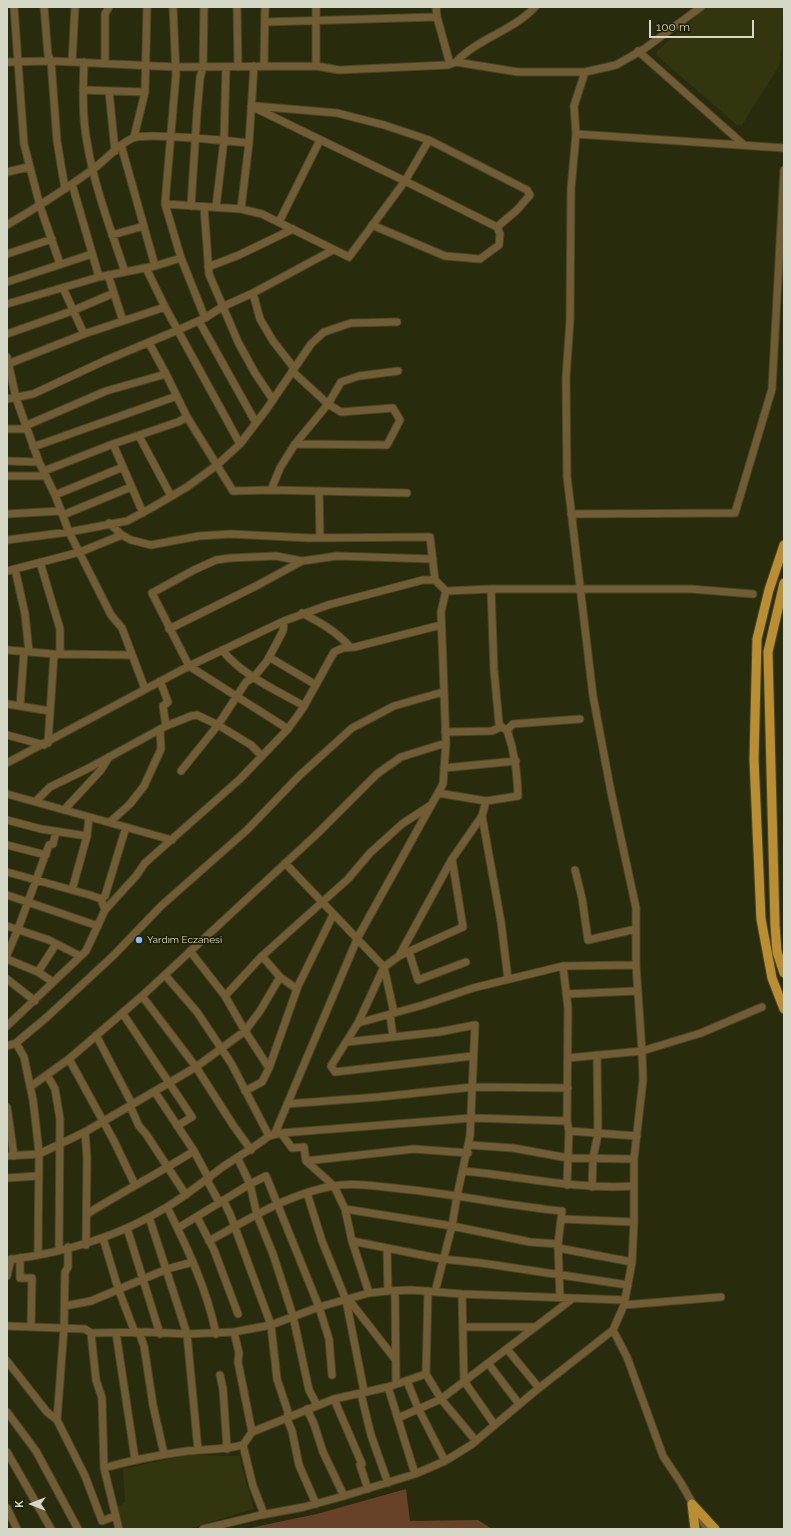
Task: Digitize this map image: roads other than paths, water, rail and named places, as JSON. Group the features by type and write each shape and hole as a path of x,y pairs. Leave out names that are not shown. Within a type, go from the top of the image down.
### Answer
{"main road":[{"path":"784,545 769,590 758,639 754,759 761,919 772,978 784,1009"},
{"path":"784,583 768,652 775,925 777,952 784,972"},
{"path":"692,1504 695,1529"},
{"path":"692,1504 715,1529"}],"street":[{"path":"14,7 24,144 40,206 60,264"},
{"path":"44,7 48,55 51,61 56,141 65,189"},
{"path":"72,62 75,7"},
{"path":"105,63 105,14 109,7"},
{"path":"134,137 145,92 147,7"},
{"path":"173,7 176,67 169,137 165,204 181,258 202,319 256,423"},
{"path":"191,206 200,78 204,67 204,7"},
{"path":"237,7 238,67"},
{"path":"264,65 265,7"},
{"path":"316,7 316,66"},
{"path":"436,7 437,18 453,63"},
{"path":"453,63 466,51 526,18 535,7"},
{"path":"7,62 51,61 176,67 238,67 264,65 316,66 339,70 453,63 518,72 585,72 616,65 644,49 701,7"},
{"path":"265,22 437,18"},
{"path":"638,52 743,144"},
{"path":"84,62 83,90 87,142 112,235 125,272"},
{"path":"240,209 249,142 254,66"},
{"path":"216,207 224,140 226,67"},
{"path":"203,1529 264,1514 316,1504 415,1474 445,1461 476,1441 494,1424 613,1330 624,1303 632,1262 634,1222 634,1158 643,1080 637,991 636,908 610,792 593,696 567,476 566,378 570,321 571,189 576,134 574,106 585,72"},
{"path":"83,90 145,92"},
{"path":"109,91 115,151"},
{"path":"251,106 497,227 500,234 499,245 480,259 445,256 372,224"},
{"path":"251,106 337,113 430,140 527,190 530,195 517,210 497,227"},
{"path":"576,134 743,144 784,148"},
{"path":"7,225 40,206 94,169 121,145 134,137 195,138 249,142"},
{"path":"279,222 320,140"},
{"path":"165,204 240,209 262,214 348,257 405,181 430,140"},
{"path":"121,145 156,266"},
{"path":"7,172 30,167"},
{"path":"571,514 735,513 772,389 784,170"},
{"path":"72,184 99,277"},
{"path":"204,207 208,267 222,307 255,373 273,400"},
{"path":"112,235 144,226"},
{"path":"208,267 239,255 292,229"},
{"path":"7,254 52,239"},
{"path":"7,399 33,394 104,361 178,330 253,293 333,250"},
{"path":"7,282 92,254"},
{"path":"7,304 99,277 156,266 181,258"},
{"path":"146,268 165,307 240,444"},
{"path":"108,275 123,321"},
{"path":"63,288 72,311 84,334"},
{"path":"7,334 72,311 114,293"},
{"path":"253,293 260,319 273,341 293,369 328,404 341,412 393,408 400,420 387,445 295,444"},
{"path":"145,689 122,628 112,615 69,532 55,495 39,462 26,428 8,372 8,361 165,307"},
{"path":"7,540 69,532 109,523 127,521 171,496 217,465 240,444 273,400 311,344 324,332 351,323 397,322"},
{"path":"149,343 187,417 233,491 271,490 407,492"},
{"path":"271,490 280,468 295,444 328,404 341,382 359,376 398,371"},
{"path":"7,429 26,428 106,392 166,374"},
{"path":"33,447 177,396"},
{"path":"7,476 45,474 113,444 178,422 187,417"},
{"path":"139,436 171,496"},
{"path":"113,444 143,512"},
{"path":"7,461 39,462"},
{"path":"55,495 123,468"},
{"path":"7,514 62,513 131,487"},
{"path":"319,491 320,538"},
{"path":"109,523 122,535 131,540 151,545 199,536 231,534 320,538 430,537 435,580 446,591 492,589 691,589 753,594"},
{"path":"7,571 80,552 122,535"},
{"path":"288,729 189,666 152,593 216,560 230,558 276,556 302,561 337,556 433,558"},
{"path":"169,629 256,586 302,561"},
{"path":"40,562 60,629 46,744"},
{"path":"15,569 25,614 27,652 20,706"},
{"path":"7,763 46,744 80,723 189,666 302,613 423,580 435,580"},
{"path":"438,793 486,800 518,796 516,761 504,728 494,670 492,589"},
{"path":"275,1134 358,937 443,784 446,743 440,612 446,591"},
{"path":"302,613 326,625 340,636 350,647"},
{"path":"181,771 218,725 246,682 254,677 269,657 284,631 284,621"},
{"path":"7,1026 86,951 105,910 136,876 145,863 240,778 261,754 288,729 304,706 334,652 343,648 441,625"},
{"path":"7,650 57,654 132,655"},
{"path":"222,650 232,662 254,677 304,706"},
{"path":"269,657 316,685"},
{"path":"110,822 130,804 144,786 161,749 163,706 168,702 160,681"},
{"path":"8,1045 16,1043 48,1017 114,955 161,906 246,830 305,771 352,728 394,706 443,692"},
{"path":"7,704 50,711"},
{"path":"36,801 50,787 163,728 197,715 218,725 251,745 261,754"},
{"path":"445,732 492,731 513,724 580,719"},
{"path":"7,735 46,744"},
{"path":"30,1087 69,1059 123,1014 285,863 377,774 401,758 446,743"},
{"path":"64,810 101,770 110,757"},
{"path":"444,768 516,761"},
{"path":"7,794 172,840"},
{"path":"399,956 452,859 482,816 486,800"},
{"path":"225,996 262,956 322,903 348,878 375,848 407,820 432,805"},
{"path":"482,816 501,922 508,979"},
{"path":"72,890 86,836 89,817"},
{"path":"7,820 56,832 86,836"},
{"path":"101,900 105,896 126,827"},
{"path":"7,955 18,930 49,845 53,844 56,832"},
{"path":"7,845 46,855"},
{"path":"452,859 463,927 399,956 384,966 358,1023 331,1066 335,1072 473,1056"},
{"path":"285,863 333,915 358,937 384,966 392,1014 393,1037"},
{"path":"575,870 582,898 588,940 636,929"},
{"path":"7,872 72,890 101,900 105,910"},
{"path":"7,895 29,901 98,926"},
{"path":"245,1091 262,1082 269,1068 297,989 333,915"},
{"path":"7,926 56,944 80,956"},
{"path":"38,972 56,944"},
{"path":"190,951 225,996 269,1068"},
{"path":"409,952 418,980 466,962"},
{"path":"262,956 280,977 297,989"},
{"path":"7,959 38,972 53,982"},
{"path":"358,1023 392,1014 473,988 563,966 636,965"},
{"path":"563,966 567,994 567,1121 569,1131 567,1185"},
{"path":"165,975 197,1012 231,1063 245,1091 275,1134 292,1148 304,1147 306,1161 334,1186 345,1209 352,1241 369,1293"},
{"path":"7,1107 10,1156 38,1154 86,1132 196,1067 245,1031 260,1011 280,977"},
{"path":"7,979 35,1001"},
{"path":"567,994 637,991"},
{"path":"142,996 196,1067 251,1150"},
{"path":"568,1058 642,1051 701,1033 762,1008"},
{"path":"123,1014 192,1117 177,1126"},
{"path":"347,1042 439,1032 475,1024 472,1118 468,1153 457,1196 452,1226 432,1292 426,1374 440,1400 476,1441"},
{"path":"96,1035 131,1105 139,1126 186,1195"},
{"path":"16,1043 24,1058 33,1100 38,1154 38,1255"},
{"path":"592,1187 592,1158 598,1134 597,1055"},
{"path":"69,1059 104,1122 135,1185"},
{"path":"47,1075 55,1089 60,1119 59,1250"},
{"path":"287,1104 379,1097 473,1087 568,1088"},
{"path":"156,1092 194,1151 208,1180 235,1227 271,1325 277,1379 288,1412 286,1419 292,1431 299,1465 316,1504"},
{"path":"7,1276 9,1260 38,1255 68,1247 86,1245 127,1228 168,1207 208,1180 224,1166 275,1134 472,1118 567,1121"},
{"path":"569,1131 637,1136"},
{"path":"86,1132 86,1245"},
{"path":"469,1145 513,1148 568,1158 634,1158"},
{"path":"306,1161 414,1150 468,1153"},
{"path":"87,1214 194,1151"},
{"path":"238,1158 250,1184 257,1215 274,1254 293,1316 309,1390 317,1405"},
{"path":"463,1171 495,1174 567,1185 592,1187 634,1186"},
{"path":"7,1178 37,1176"},
{"path":"178,1228 221,1201 266,1176 320,1307 329,1339 332,1375"},
{"path":"209,1241 278,1204 307,1193 334,1186 377,1186 562,1211 558,1246 560,1298"},
{"path":"307,1193 322,1241 347,1300 371,1435 388,1483"},
{"path":"168,1207 193,1262 211,1308 216,1334"},
{"path":"345,1209 452,1226 632,1262"},
{"path":"150,1216 187,1334 198,1450"},
{"path":"197,1217 224,1273 238,1314"},
{"path":"561,1219 634,1222"},
{"path":"127,1228 160,1334"},
{"path":"103,1238 118,1288 144,1346 153,1405 164,1454"},
{"path":"352,1241 442,1259 560,1274 628,1285"},
{"path":"57,1420 64,1328 65,1272 68,1267 68,1247"},
{"path":"387,1248 392,1291 396,1383"},
{"path":"20,1258 20,1278 32,1278 31,1326"},
{"path":"65,1306 91,1301 118,1288 167,1269 193,1262"},
{"path":"7,1326 64,1328 85,1330 91,1333 116,1334 216,1334 271,1325 320,1307 369,1293 392,1291 560,1298 624,1303 721,1297"},
{"path":"462,1294 464,1382 494,1424"},
{"path":"398,1418 418,1408 440,1400 572,1299"},
{"path":"347,1300 395,1359"},
{"path":"463,1327 535,1327"},
{"path":"613,1330 627,1357 663,1456 681,1483 707,1529"},
{"path":"234,1332 239,1353 238,1362 252,1432"},
{"path":"91,1333 96,1380 102,1398 104,1468 119,1529"},
{"path":"116,1334 135,1459"},
{"path":"507,1349 539,1388"},
{"path":"7,1361 48,1412 57,1420 85,1476 102,1521 115,1516"},
{"path":"488,1363 519,1404"},
{"path":"104,1468 135,1459 164,1454 198,1450 227,1449 243,1445 252,1432 334,1398 388,1387 426,1374"},
{"path":"220,1375 223,1389 227,1449"},
{"path":"407,1381 418,1408 445,1461"},
{"path":"388,1387 415,1474"},
{"path":"334,1398 355,1452 362,1464 360,1465 368,1489"},
{"path":"307,1409 314,1424 323,1452 344,1496"},
{"path":"7,1412 36,1451 78,1529"},
{"path":"243,1445 253,1486 264,1514"},
{"path":"7,1452 51,1529"},
{"path":"7,1508 17,1529"}],"place":[{"name":"Yardım Eczanesi","path":"139,940"}]}
